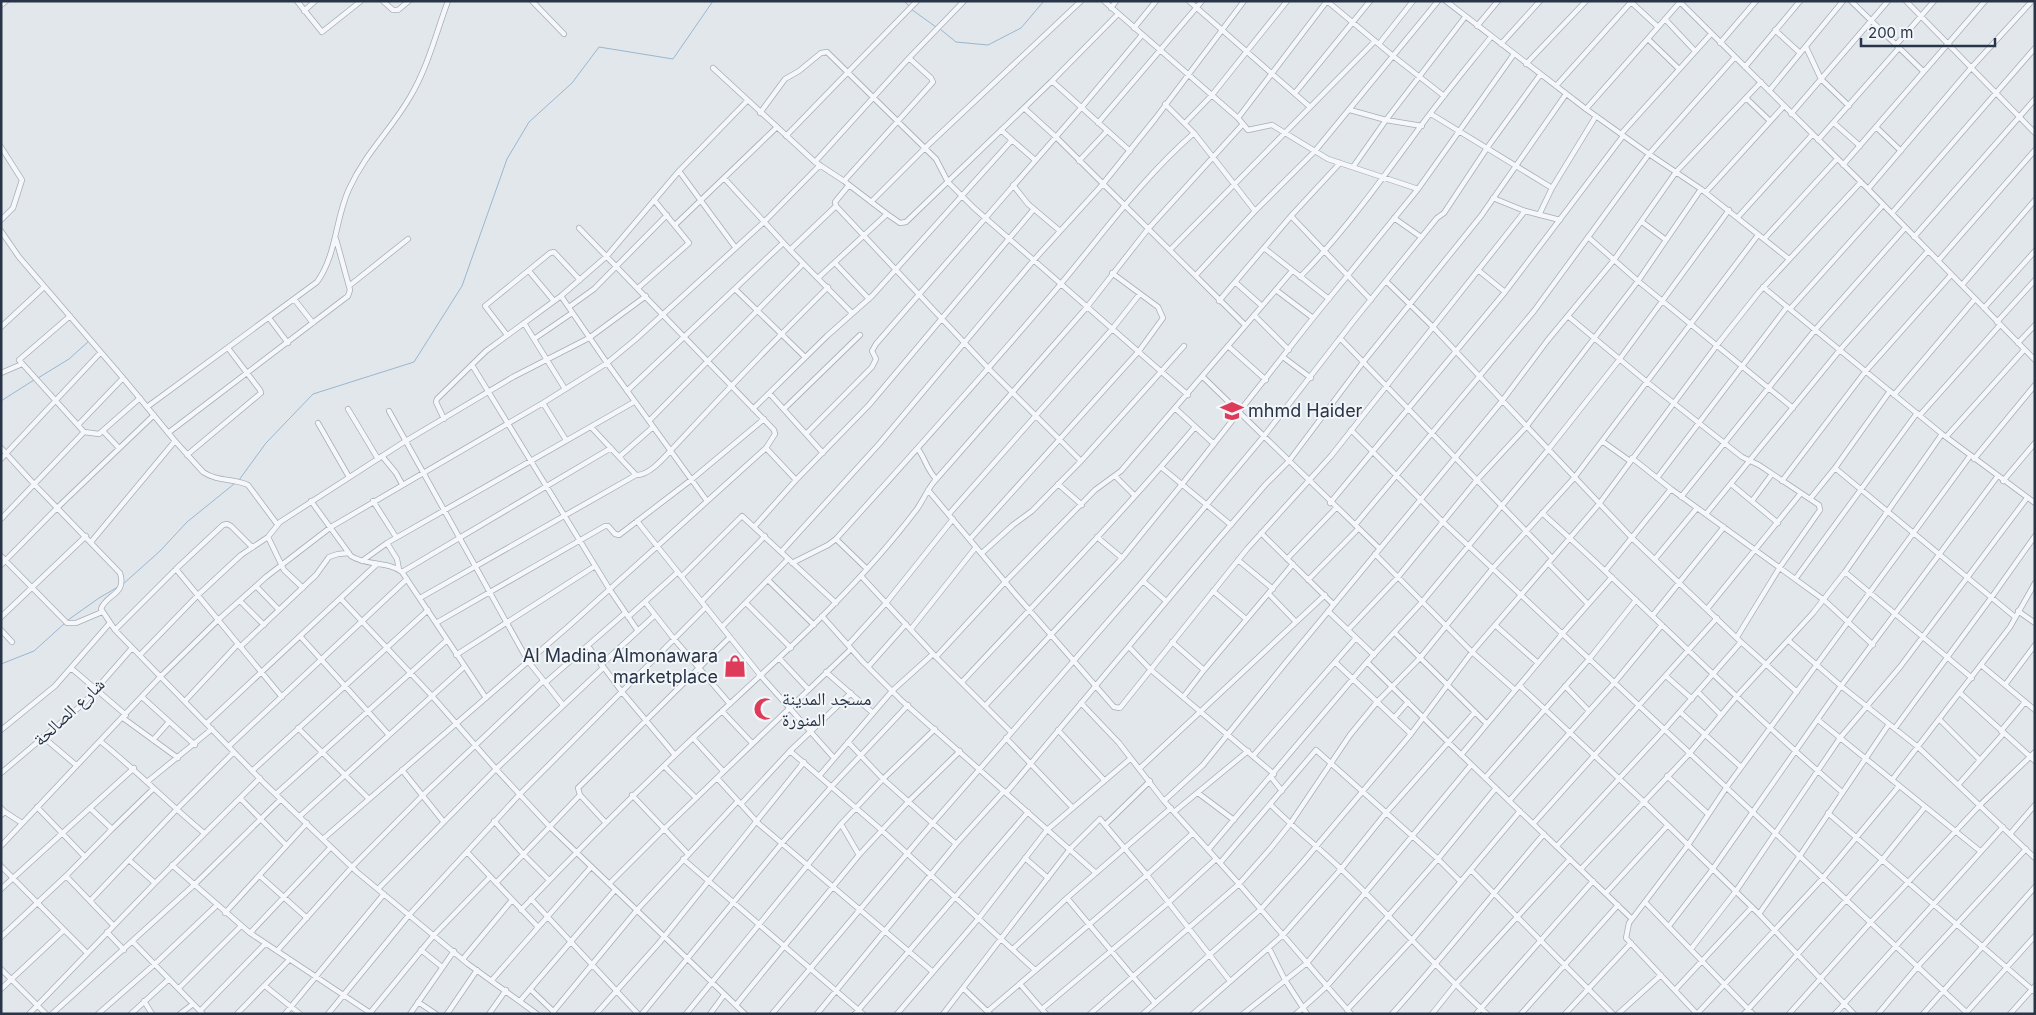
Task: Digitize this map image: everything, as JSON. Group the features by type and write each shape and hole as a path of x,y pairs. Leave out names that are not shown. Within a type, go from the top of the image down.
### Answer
{"street":[{"path":"1,5 6,1"},
{"path":"297,1 322,32 361,1"},
{"path":"304,11 314,1"},
{"path":"383,1 394,10 398,10 409,1"},
{"path":"147,407 269,318 320,278 330,259 343,202 369,153 400,113 416,86 426,64 448,1"},
{"path":"532,1 564,34"},
{"path":"786,136 917,1"},
{"path":"1,846 162,676 218,620 281,565 331,527 422,472 543,403 607,363 663,314 764,222 818,163 908,58 964,1"},
{"path":"871,202 925,148 1081,1"},
{"path":"1104,1 1238,118 1248,130 1272,125 1315,151 1340,163 1418,189"},
{"path":"1111,8 1116,1"},
{"path":"1134,28 1156,1"},
{"path":"1189,1 1310,107"},
{"path":"1098,123 1202,1"},
{"path":"781,552 965,344 1034,261 1102,185 1244,1"},
{"path":"1185,124 1212,95 1287,1"},
{"path":"1238,118 1327,1 1444,96"},
{"path":"1294,93 1370,1"},
{"path":"1170,250 1285,132 1377,42 1413,1"},
{"path":"1196,275 1255,211 1315,151 1438,1"},
{"path":"1446,1 1586,109 1648,154 1704,191 1789,259"},
{"path":"1452,6 1456,1"},
{"path":"1477,26 1498,1"},
{"path":"1501,44 1540,1"},
{"path":"1526,64 1586,1"},
{"path":"1720,43 1756,1"},
{"path":"1745,67 1800,1"},
{"path":"1769,91 1843,1"},
{"path":"1851,1 1923,71"},
{"path":"1791,114 1888,1"},
{"path":"1906,1 2035,133"},
{"path":"1818,140 1849,106 1934,1"},
{"path":"1843,165 1985,1"},
{"path":"1868,189 1971,68 2032,1"},
{"path":"1556,86 1631,2 1658,27"},
{"path":"1586,109 1681,2 1892,213 1914,238 2035,360"},
{"path":"713,68 776,128 818,163 900,223 906,222 948,182 1118,14"},
{"path":"1353,167 1465,16"},
{"path":"1665,19 1695,51"},
{"path":"1775,30 1800,53"},
{"path":"1330,503 1505,292 1622,135 1711,34"},
{"path":"806,434 872,367 876,359 872,348 1056,137 1142,35"},
{"path":"1300,277 1324,252 1384,177 1444,96 1491,37"},
{"path":"1648,39 1679,69"},
{"path":"1806,47 1821,79 1849,106"},
{"path":"1892,213 2035,48"},
{"path":"760,113 785,80 821,52 827,52 925,148 938,162 948,182 985,218 1188,395"},
{"path":"985,706 1122,558 1183,484 1313,318 1418,189 1514,54"},
{"path":"1308,580 1356,527 1432,431 1534,311 1648,154 1735,57"},
{"path":"844,181 933,82 931,78 908,58"},
{"path":"772,1014 932,824 1075,661 1264,436 1386,281 1437,218 1444,213 1540,74"},
{"path":"1052,81 1130,151"},
{"path":"1164,801 1200,768 1454,456 1502,401 1547,341 1614,260 1676,172 1761,82"},
{"path":"817,1014 886,932 956,844 1005,792 1231,525 1289,461 1364,361 1493,198 1566,94"},
{"path":"1746,98 1770,121"},
{"path":"1914,238 2035,99"},
{"path":"444,419 436,402 437,400 472,365 507,335 561,296 606,256 679,171 747,101"},
{"path":"1165,104 1213,156 1255,211"},
{"path":"1348,630 1398,577 1477,480 1526,427 1638,281 1666,240 1704,191 1784,106"},
{"path":"1024,108 1056,137 1102,185 1245,325"},
{"path":"1350,110 1386,120 1422,126"},
{"path":"1431,114 1459,133 1488,148 1552,188"},
{"path":"1539,215 1552,188 1596,116"},
{"path":"1834,123 1860,146"},
{"path":"522,910 575,852 632,795 761,676 861,576 916,509 936,479 1086,306 1148,229 1243,124"},
{"path":"1876,127 1901,150"},
{"path":"675,224 725,179 776,128"},
{"path":"1001,130 1034,160"},
{"path":"1079,161 1107,131"},
{"path":"722,627 768,580 790,561 828,545 836,539 989,369 1162,162 1194,134"},
{"path":"1738,217 1812,134"},
{"path":"753,409 805,357 896,272 1012,140"},
{"path":"1,148 22,180 14,208 1,220"},
{"path":"1938,261 2035,150"},
{"path":"1764,239 1837,159"},
{"path":"1219,301 1340,163"},
{"path":"679,171 735,247"},
{"path":"725,179 783,243 852,313"},
{"path":"1143,1014 1260,909 1316,846 1424,718 1472,652 1599,504 1717,345 1764,287 1861,182"},
{"path":"790,250 836,206 835,202 850,185"},
{"path":"1013,185 1034,209 1060,231"},
{"path":"1493,198 1525,211 1560,220"},
{"path":"638,288 688,244 688,241 675,224 654,200"},
{"path":"1962,285 2035,200"},
{"path":"1657,478 1789,308 1883,205"},
{"path":"836,206 896,272 1011,392 1081,461"},
{"path":"755,526 796,480 869,405 1034,209"},
{"path":"1208,850 1367,662 1422,602 1548,450 1619,360 1729,210"},
{"path":"928,490 1029,610 1117,708 1120,708 1238,560 1309,482 1352,430 1525,211"},
{"path":"818,278 887,214"},
{"path":"568,307 589,294 667,215"},
{"path":"1292,216 1371,300"},
{"path":"1394,218 1422,237"},
{"path":"1642,222 1666,240"},
{"path":"323,839 610,590 766,448 775,432 708,360 579,228"},
{"path":"1682,497 1815,330 1905,228"},
{"path":"1,231 19,257 44,287 203,472 212,478 248,484 277,524"},
{"path":"1091,1013 1238,884 1290,824 1332,765 1350,735 1391,686 1420,658 1493,568 1574,478 1758,235"},
{"path":"168,433 248,374 348,296 350,290 335,237"},
{"path":"1588,237 1638,281 1793,408"},
{"path":"349,286 408,239"},
{"path":"627,391 783,243"},
{"path":"1264,248 1329,299"},
{"path":"1706,514 1839,351 1928,250"},
{"path":"1984,308 2035,251"},
{"path":"507,335 484,306 552,252 580,280"},
{"path":"835,263 869,299"},
{"path":"649,422 803,264"},
{"path":"1478,270 1505,292"},
{"path":"529,271 554,301"},
{"path":"820,775 892,691 935,655 1095,490 1115,476 1176,409 1292,271"},
{"path":"970,539 1139,351 1163,318 1158,307 1112,273"},
{"path":"1782,481 1865,372 1952,275"},
{"path":"1796,578 1918,414 1999,324 2035,280"},
{"path":"1386,281 1433,327 1632,538 1741,642 1797,692"},
{"path":"1235,282 1262,306"},
{"path":"1,326 44,287"},
{"path":"1691,949 1736,892 1774,833 1840,738 1923,638 1967,578 2032,499 1997,477 1944,436 1764,287"},
{"path":"420,598 636,474 646,473 828,288"},
{"path":"736,289 805,357"},
{"path":"1276,290 1313,318"},
{"path":"949,514 1113,328 1139,294"},
{"path":"561,296 634,402 707,501"},
{"path":"140,655 198,595 241,555 268,537 277,524 404,442 488,392 589,338 646,296"},
{"path":"294,299 313,323"},
{"path":"1810,499 1892,393 1975,299"},
{"path":"534,339 572,313"},
{"path":"1254,315 1289,350"},
{"path":"70,316 20,358 22,364 84,432 96,434 103,431 140,398"},
{"path":"1569,316 1619,360 1724,443 1750,462 1759,465 1819,505 1820,510 1780,567 1737,637"},
{"path":"269,318 288,343"},
{"path":"524,323 565,389"},
{"path":"2018,343 2035,325"},
{"path":"784,409 860,335"},
{"path":"1340,338 1387,384 1552,558"},
{"path":"982,554 1013,525 1032,511 1081,461 1184,346"},
{"path":"1228,346 1266,380"},
{"path":"187,455 260,394 260,390 228,348"},
{"path":"1581,869 1689,754 1737,696 1767,666 1824,600 1944,436 2024,350"},
{"path":"1,459 100,352"},
{"path":"1283,357 1311,378"},
{"path":"1,373 22,364"},
{"path":"472,365 595,566 638,631"},
{"path":"1203,377 1330,503 1380,549"},
{"path":"78,425 123,378"},
{"path":"1899,786 1776,931 1697,1014 1626,938 1631,918 1688,845 1741,767 1817,666 1869,592 1972,457 2035,385"},
{"path":"770,394 823,453"},
{"path":"362,560 396,537 634,402"},
{"path":"543,403 566,440"},
{"path":"348,409 380,457 396,473 402,484"},
{"path":"1176,409 1214,444"},
{"path":"389,411 404,442 528,661 563,705"},
{"path":"1,565 154,415"},
{"path":"436,623 606,525 615,534 619,535 691,480 764,419"},
{"path":"318,423 349,477"},
{"path":"591,426 636,474"},
{"path":"620,457 653,426"},
{"path":"962,682 1162,467 1195,426"},
{"path":"1352,430 1443,522 1966,1013 2035,936"},
{"path":"103,431 119,448"},
{"path":"1,519 84,432"},
{"path":"91,542 175,441"},
{"path":"1602,441 1657,478 1796,578 1824,600 1873,645"},
{"path":"2003,480 2035,443"},
{"path":"1,448 118,570 122,577 119,591 101,607 102,612 114,630 162,676 252,771 352,867 463,959 537,1014"},
{"path":"311,502 354,558 400,571 460,538 611,448"},
{"path":"766,448 796,480"},
{"path":"918,449 924,457 927,468 936,479"},
{"path":"1162,467 1231,525"},
{"path":"1835,468 2015,617"},
{"path":"1752,501 1772,474"},
{"path":"1115,476 1135,496"},
{"path":"1669,926 1712,870 1840,686 1896,615 1997,477"},
{"path":"1058,484 1082,505"},
{"path":"1732,484 1778,523"},
{"path":"1604,571 1671,489"},
{"path":"1707,609 1802,493"},
{"path":"373,502 396,537"},
{"path":"1287,559 1336,508"},
{"path":"1655,560 1697,508"},
{"path":"1542,513 1842,792"},
{"path":"277,951 352,867 475,745 544,682 680,574 740,517 745,517 836,603"},
{"path":"609,884 752,742 826,672 886,603 953,518"},
{"path":"637,521 761,676 834,758"},
{"path":"114,630 176,569 226,524 252,547"},
{"path":"1653,615 1724,527"},
{"path":"1261,533 1333,604"},
{"path":"1,617 86,536"},
{"path":"702,601 765,536"},
{"path":"1895,728 1948,658 2035,536"},
{"path":"268,537 281,565 288,575 303,588"},
{"path":"1098,537 1122,558"},
{"path":"836,539 867,569"},
{"path":"387,543 398,559 400,571 486,698"},
{"path":"910,629 976,547"},
{"path":"185,701 239,646 264,625 316,575 329,557 349,553"},
{"path":"1375,554 1472,652 1515,690"},
{"path":"1,556 68,623 76,623 102,612"},
{"path":"1238,560 1273,589"},
{"path":"1548,563 1588,604"},
{"path":"207,723 377,564"},
{"path":"1184,696 1293,564"},
{"path":"456,655 595,566"},
{"path":"176,569 282,697"},
{"path":"1845,572 1972,678"},
{"path":"861,576 935,655 1012,732"},
{"path":"1461,754 1520,686 1562,633 1612,577"},
{"path":"229,746 407,580"},
{"path":"768,580 814,625"},
{"path":"1143,581 1166,601"},
{"path":"1892,780 1972,678 2015,617 2035,583"},
{"path":"256,586 279,610"},
{"path":"1213,590 1246,619"},
{"path":"1268,594 1296,622"},
{"path":"1139,769 1325,595"},
{"path":"341,599 432,696 550,827 743,1013"},
{"path":"240,600 264,625"},
{"path":"1485,778 1590,658 1636,600"},
{"path":"645,602 698,668 730,704"},
{"path":"746,603 790,648"},
{"path":"328,1014 409,915 519,794 706,607"},
{"path":"252,771 428,610"},
{"path":"1328,611 1374,655"},
{"path":"2018,611 2035,623"},
{"path":"378,889 443,821 655,615"},
{"path":"822,616 892,691 1096,873"},
{"path":"1533,824 1717,618"},
{"path":"1,730 48,692 109,624"},
{"path":"868,667 906,624"},
{"path":"1509,801 1615,682 1662,624"},
{"path":"1495,625 1538,663"},
{"path":"1,630 12,642"},
{"path":"1394,634 1487,724"},
{"path":"300,636 389,736"},
{"path":"605,822 580,795 578,790 580,786 730,637"},
{"path":"1253,756 1356,638"},
{"path":"276,794 447,640"},
{"path":"1789,641 1840,686 1918,747 2035,858"},
{"path":"1172,642 1204,670"},
{"path":"1556,846 1664,730 1741,642"},
{"path":"2005,685 2035,645"},
{"path":"588,646 622,692 675,755"},
{"path":"1129,647 1151,670 1248,751 1273,775 1282,791"},
{"name":"شارع الصالحة","path":"1,773 73,712 96,690 132,648"},
{"path":"779,658 808,689"},
{"path":"1335,662 1411,734"},
{"path":"1367,662 1471,765 1631,918"},
{"path":"1981,665 2034,709"},
{"path":"300,816 464,667"},
{"path":"71,668 124,716 178,758"},
{"path":"826,672 873,712"},
{"path":"1666,676 1692,699"},
{"path":"1520,686 1594,754 1752,907 1854,1014"},
{"path":"1565,686 1589,711"},
{"path":"1698,692 1721,715"},
{"path":"530,989 554,1013 637,910 683,859 790,751 851,693"},
{"path":"1960,693 2035,761"},
{"path":"142,697 194,745"},
{"path":"1081,702 1119,743 1164,801 1216,858 1349,1012 1520,811"},
{"path":"1394,718 1408,702"},
{"path":"1958,785 2026,702"},
{"path":"642,1014 782,843 832,786 908,705"},
{"path":"722,711 752,742"},
{"path":"1193,1014 1283,935 1342,869 1386,813 1475,712"},
{"path":"1680,712 1741,767"},
{"path":"1939,719 1980,760"},
{"path":"1818,720 1980,851"},
{"path":"153,740 169,722"},
{"path":"1759,914 1800,857 1889,724"},
{"path":"298,728 369,799"},
{"path":"147,782 212,729"},
{"path":"686,1014 841,824 883,779 935,729"},
{"path":"1058,730 1104,780"},
{"path":"43,737 76,765"},
{"path":"693,738 723,771"},
{"path":"1006,738 1072,807"},
{"path":"100,741 134,768 153,789 204,833"},
{"path":"848,742 883,779 956,844"},
{"path":"1220,863 1316,750 1438,858 1460,881"},
{"path":"790,751 882,830 1035,970"},
{"path":"736,1005 859,855 908,802 960,751"},
{"path":"1014,949 1067,898 1125,848 1172,810 1198,793 1248,751"},
{"path":"90,902 176,810 234,752"},
{"path":"1790,1014 1870,923 1980,805 2035,752"},
{"path":"897,1014 979,918 1047,830 1130,758"},
{"path":"596,1014 664,936 804,762"},
{"path":"1243,1014 1307,963 1471,765"},
{"path":"664,766 696,798"},
{"path":"1,889 134,768"},
{"path":"402,770 443,821"},
{"path":"1667,776 1708,814"},
{"path":"29,1014 154,883 260,778"},
{"path":"717,778 756,821 933,972"},
{"path":"1106,824 1150,782"},
{"path":"1296,1014 1327,986 1496,788"},
{"path":"1,937 38,904 153,789"},
{"path":"1198,793 1234,820"},
{"path":"496,883 580,795"},
{"path":"632,795 688,854"},
{"path":"240,798 286,845"},
{"path":"52,1014 194,886 281,799"},
{"path":"1271,805 1342,869 1387,917 1487,1014"},
{"path":"2010,834 2035,805"},
{"path":"38,807 85,857"},
{"path":"1744,1014 1882,860 1926,807"},
{"path":"90,808 112,829"},
{"path":"3,812 22,823"},
{"path":"857,1012 1028,812"},
{"path":"1828,813 1932,905 2034,989 2010,1014"},
{"path":"943,1014 1070,850 1099,820 1106,824 1230,981"},
{"path":"494,821 549,880"},
{"path":"225,913 307,823"},
{"path":"841,824 859,855"},
{"path":"1606,893 1667,826"},
{"path":"1835,1014 2003,827"},
{"path":"964,988 989,1012 1193,833"},
{"path":"1392,1014 1436,965 1492,894 1544,834"},
{"path":"250,933 331,846"},
{"path":"1878,1014 1917,968 2026,849"},
{"path":"467,852 538,927"},
{"path":"1025,858 1048,878"},
{"path":"1042,1009 1168,902 1216,858"},
{"path":"683,859 732,903 837,990 857,1012 863,1014"},
{"path":"1432,1014 1456,984 1570,859"},
{"path":"129,860 154,883"},
{"path":"172,865 216,906 250,933 371,1013 434,935 490,877"},
{"path":"1,866 87,953"},
{"path":"492,980 591,867"},
{"path":"1471,870 1492,894 1613,1014"},
{"path":"66,876 113,926"},
{"path":"260,876 307,918"},
{"path":"1476,1014 1593,881"},
{"path":"1922,1014 2035,887"},
{"path":"520,1001 615,890"},
{"path":"285,1014 384,894"},
{"path":"1067,898 1155,1003"},
{"path":"463,959 512,900"},
{"path":"531,900 638,1014"},
{"path":"1645,902 1753,1014"},
{"path":"1521,1014 1618,905"},
{"path":"98,1014 155,964 216,906"},
{"path":"1675,990 1752,907"},
{"path":"178,988 241,926"},
{"path":"1,989 64,930"},
{"path":"107,932 124,950"},
{"path":"133,942 202,1012 265,944"},
{"path":"1565,1014 1631,943"},
{"path":"1269,948 1285,980 1307,1014"},
{"path":"422,950 442,968"},
{"path":"410,1014 454,951"},
{"path":"237,1014 289,960"},
{"path":"1,969 46,1014"},
{"path":"447,1014 477,970"},
{"path":"1618,1014 1661,975"},
{"path":"131,1014 169,979"},
{"path":"1020,984 1046,1014"},
{"path":"265,986 300,1014"},
{"path":"489,1014 506,990"},
{"path":"710,1014 724,994"},
{"path":"144,1001 152,1014"},
{"path":"418,1002 436,1014"},
{"path":"180,1014 193,1004"}],"waterway":[{"path":"239,480 266,443 313,394 414,362 462,286 507,159 529,122 572,83 599,47 673,59 713,1"},
{"path":"904,1 909,6"},
{"path":"940,29 956,42 988,45 1021,28 1044,1"},
{"path":"911,9 936,27"},
{"path":"38,378 69,359 89,341"},
{"path":"1,401 34,380"},
{"path":"122,585 160,551 187,522 234,484"},
{"path":"68,620 118,587"},
{"path":"1,664 34,651 65,623"}],"place":[{"name":"mhmd Haider","path":"1232,411"},
{"name":"Al Madina Almonawara marketplace","path":"735,666"},
{"name":"مسجد المدينة المنورة","path":"765,709"}]}
